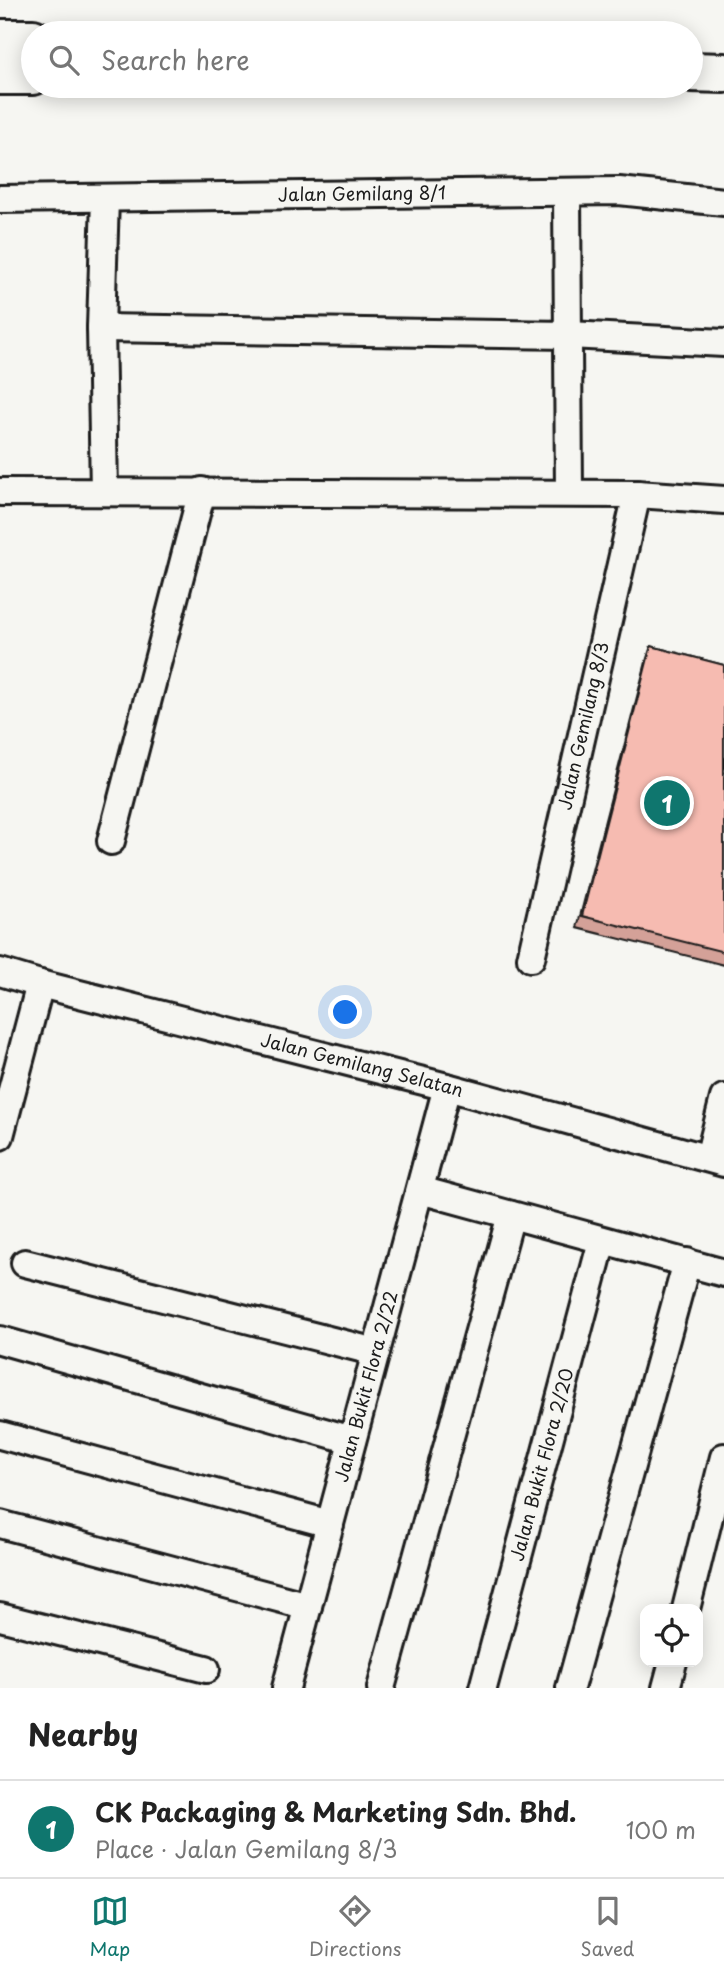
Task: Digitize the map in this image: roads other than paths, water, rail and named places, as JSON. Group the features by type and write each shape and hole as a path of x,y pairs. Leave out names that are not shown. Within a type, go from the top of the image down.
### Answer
{"highway":[{"path":"0,39 21,39"},
{"path":"703,72 724,73"},
{"path":"0,75 21,75"}],"street":[{"name":"Jalan Gemilang 8/1","path":"0,200 619,191 724,202"},
{"path":"568,192 569,493"},
{"path":"104,491 101,328 105,198"},
{"path":"101,328 569,335 724,343"},
{"path":"111,841 202,491"},
{"path":"0,492 569,493 724,500"},
{"name":"Jalan Gemilang 8/3","path":"531,958 636,494"},
{"name":"Jalan Gemilang Selatan","path":"0,972 447,1087 716,1161"},
{"path":"0,1136 40,984"},
{"name":"Jalan Bukit Flora 2/22","path":"286,1688 447,1087"},
{"path":"716,1161 724,1097"},
{"path":"420,1190 724,1273"},
{"path":"381,1688 511,1215"},
{"name":"Jalan Bukit Flora 2/20","path":"483,1688 601,1241"},
{"path":"570,1688 687,1262"},
{"path":"25,1263 376,1352"},
{"path":"0,1340 352,1440"},
{"path":"0,1435 330,1524"},
{"path":"687,1604 724,1457"},
{"path":"0,1524 308,1606"},
{"path":"0,1616 206,1669"},
{"path":"666,1688 672,1667"}],"place":[{"name":"CK Packaging & Marketing Sdn. Bhd.","path":"667,803"}]}
